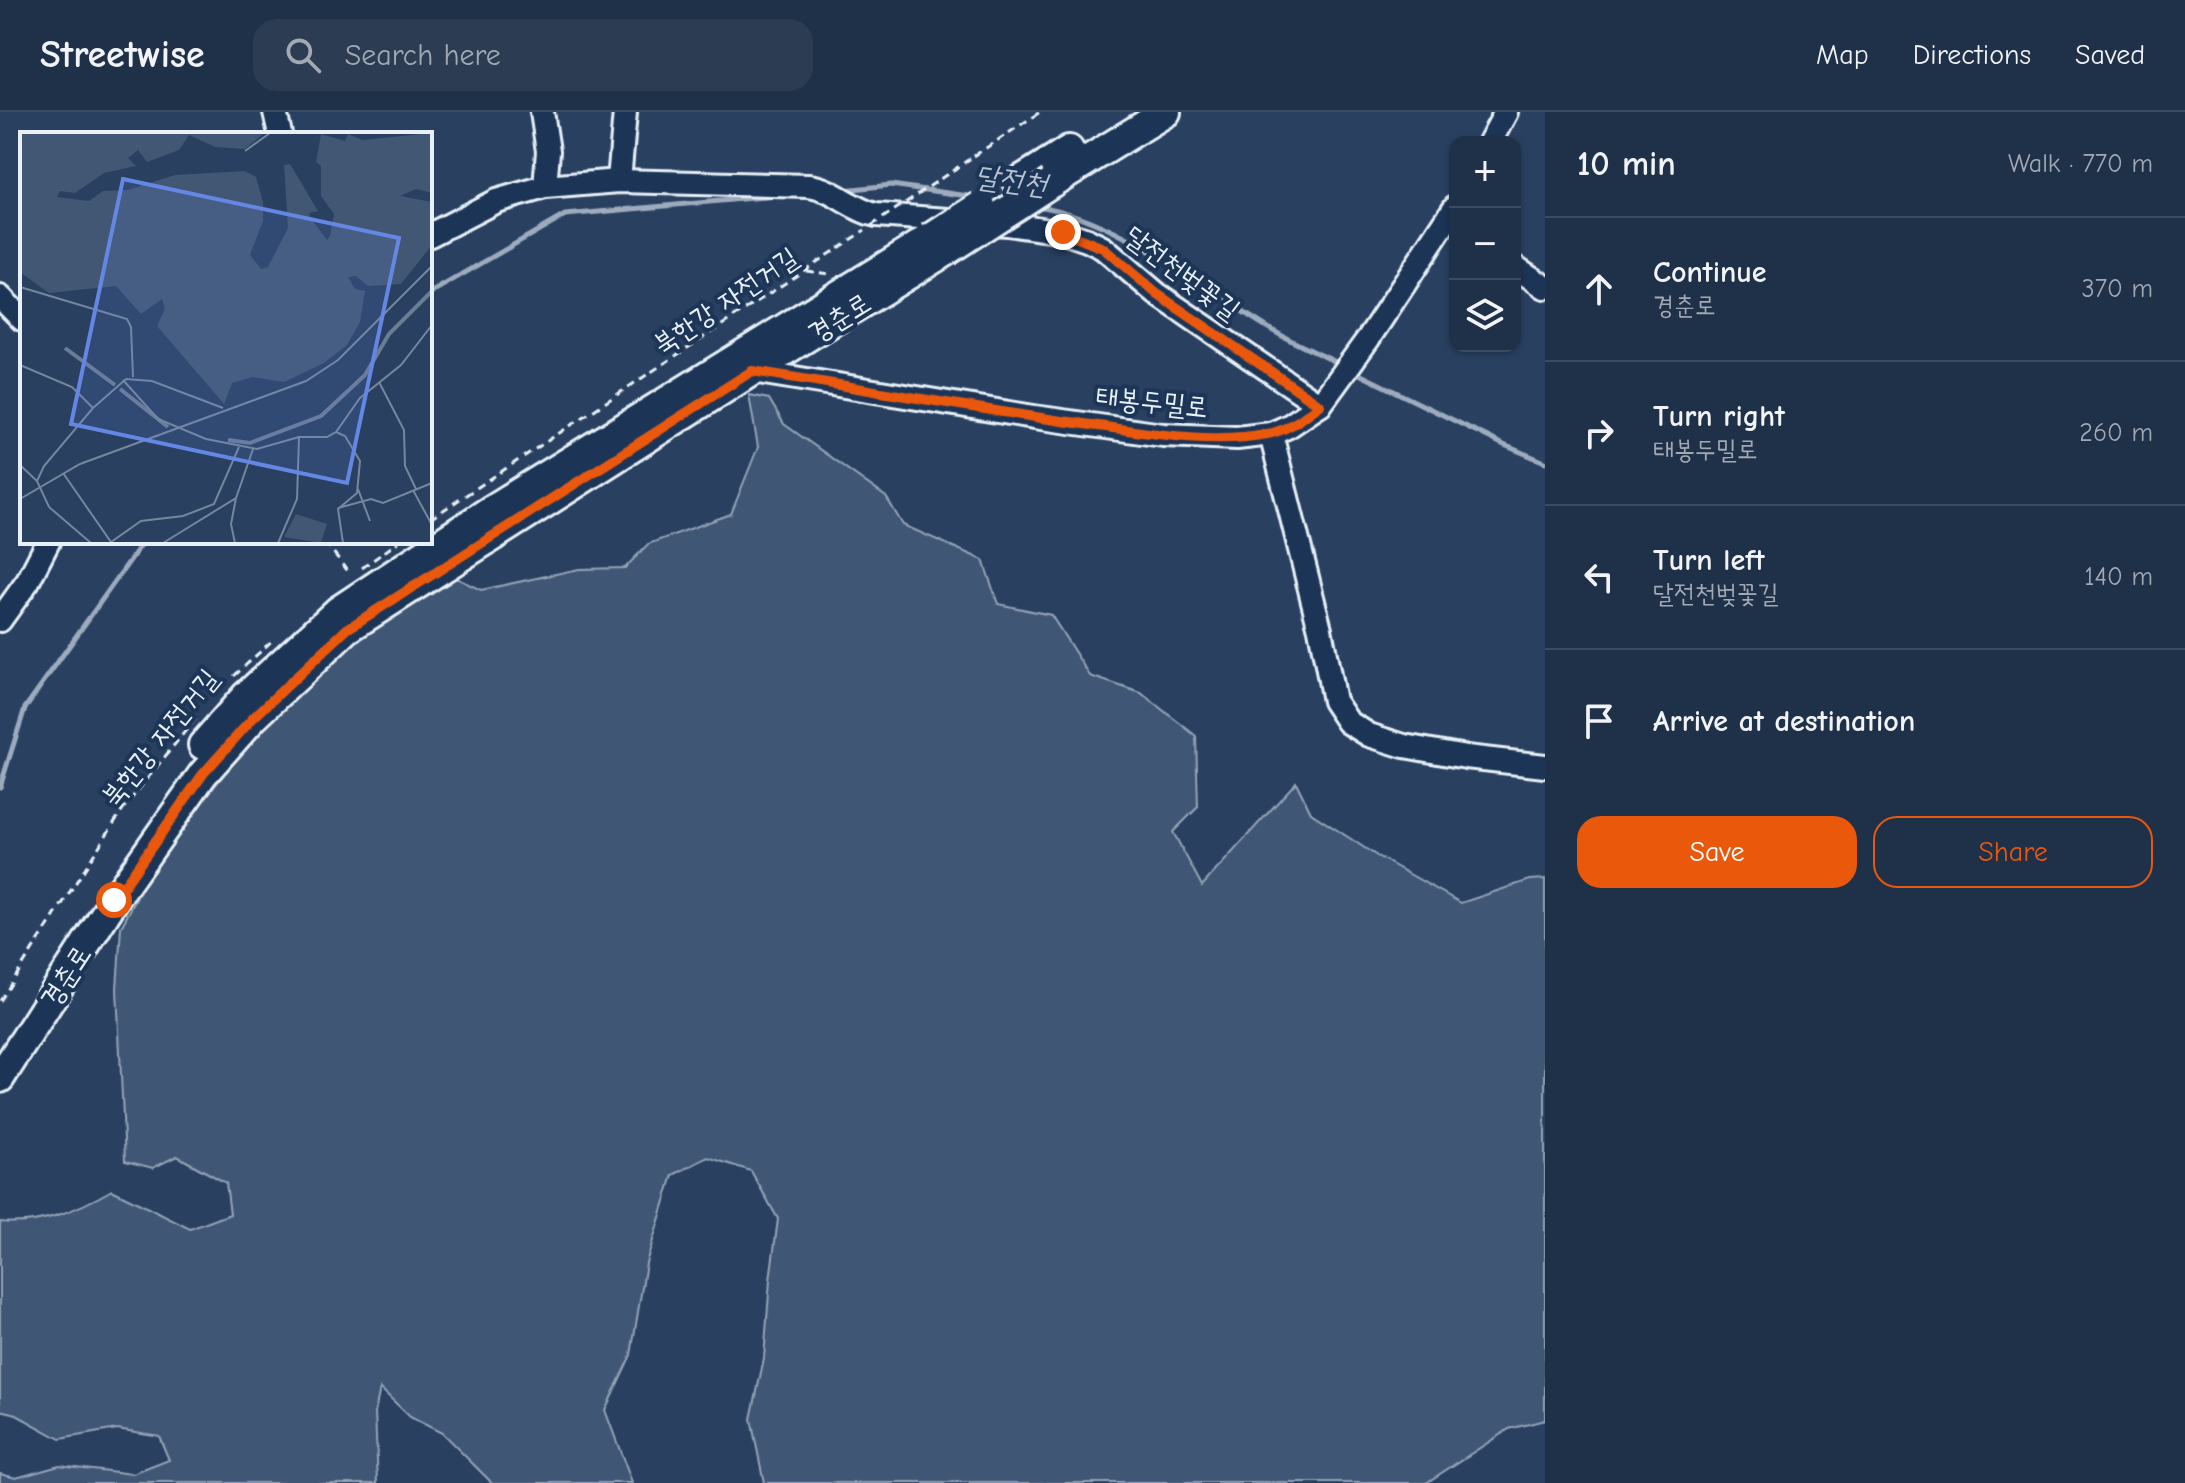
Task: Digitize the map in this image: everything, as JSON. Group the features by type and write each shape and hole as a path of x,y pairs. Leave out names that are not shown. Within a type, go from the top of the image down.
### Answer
{"main road":[{"name":"경춘로","path":"0,1078 114,900 203,774 253,718 347,629 752,371 938,244 1018,182 1131,112"},
{"name":"경춘로","path":"0,1046 119,861 190,760 246,696 338,611 491,510 938,244 1051,183 1166,112"}],"street":[{"path":"275,112 280,132"},
{"path":"432,234 496,201 545,187 548,151 542,112"},
{"path":"619,181 625,112"},
{"path":"1493,136 1506,112"},
{"name":"달전천벚꽃길","path":"545,187 619,181 809,186 826,190 869,220 1007,224 1063,232 1103,248 1157,294 1326,397"},
{"name":"태봉두밀로","path":"752,371 1163,435 1237,438 1271,434 1289,426 1326,397 1449,223"},
{"path":"1521,271 1545,287"},
{"path":"0,297 20,317"},
{"path":"1271,434 1320,629 1334,701 1348,722 1369,735 1404,746 1545,766"},
{"path":"0,620 28,581 47,544"}],"path":[{"name":"북한강 자전거길","path":"432,518 869,220 1040,112"},
{"path":"327,544 351,575 395,544"},
{"name":"북한강 자전거길","path":"226,685 281,633"},
{"name":"북한강 자전거길","path":"0,1001 123,809 205,709"}],"shaded area":[{"path":"749,395 769,399 784,424 886,497 903,525 983,560 998,604 1051,615 1090,676 1141,693 1196,736 1198,807 1173,832 1202,886 1296,782 1311,813 1377,856 1461,903 1530,880 1545,879 1545,1420 1509,1429 1426,1483 764,1483 751,1419 764,1358 778,1219 751,1171 708,1157 673,1175 646,1263 631,1355 605,1410 632,1483 492,1483 442,1433 410,1417 380,1388 375,1412 378,1483 0,1483 0,1473 16,1477 59,1465 133,1474 169,1460 159,1436 117,1429 60,1439 13,1413 0,1410 0,1222 30,1222 58,1215 112,1190 190,1229 230,1214 226,1183 177,1156 153,1168 125,1161 117,989 121,927 162,851 264,725 368,624 454,577 481,590 579,569 625,568 648,544 731,514 758,447"}],"waterway":[{"name":"달전천","path":"843,190 891,185 976,197"},
{"name":"달전천","path":"432,292 565,215 777,196"},
{"name":"달전천","path":"1037,206 1068,213 1128,239 1270,329 1342,365"},
{"name":"달전천","path":"1351,370 1545,462"},
{"name":"달전천","path":"0,787 25,708 142,544"}],"route":[{"path":"114,900 203,774 253,718 347,629 752,371 1163,435 1237,438 1271,434 1320,405 1157,294 1103,248 1063,232"}]}
